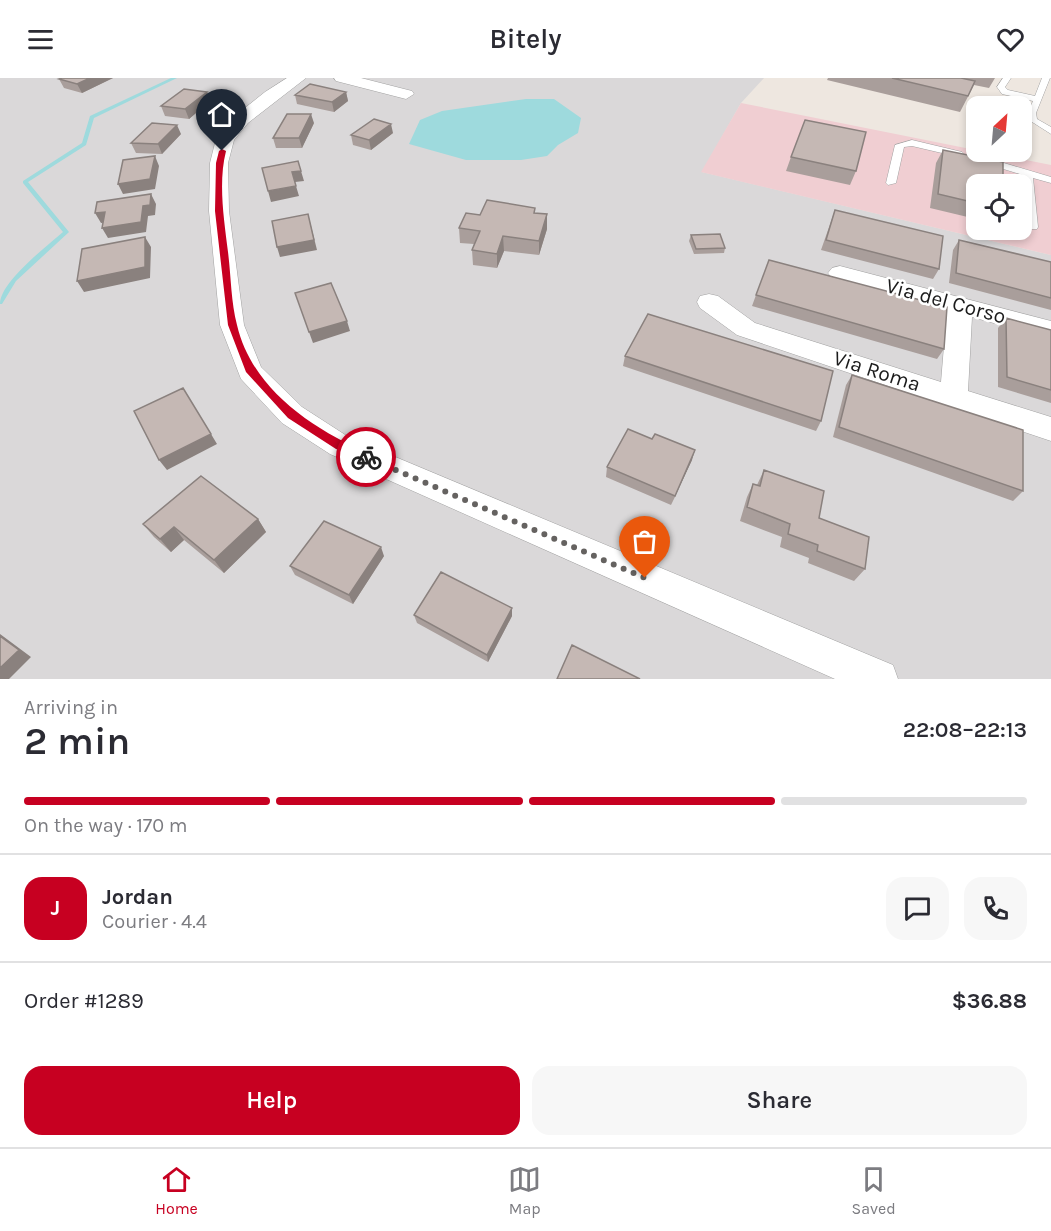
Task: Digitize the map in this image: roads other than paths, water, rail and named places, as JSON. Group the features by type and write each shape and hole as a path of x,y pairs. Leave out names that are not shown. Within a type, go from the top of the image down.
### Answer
{"street":[{"path":"298,78 271,95 242,119 225,139 219,163 219,211 232,325 250,372 292,415 340,446 879,679"},
{"path":"342,78 406,94"},
{"name":"Via del Corso","path":"840,273 1051,330"},
{"name":"Via Roma","path":"709,302 746,329 1051,429"},
{"path":"954,396 960,305"}],"lane":[{"path":"1006,78 1001,87 1005,92 1037,99"},
{"path":"1046,78 1032,113 1033,120 1051,131"},
{"path":"891,183 900,145 912,143 966,155"},
{"path":"990,162 1051,180"},
{"path":"1028,173 1033,228"}],"water":[{"path":"526,99 554,99 581,118 578,133 558,145 547,156 521,160 466,160 409,144 420,120 442,111"}],"waterway":[{"path":"0,302 14,280 66,232 25,182 84,144 92,117 175,78"}]}
